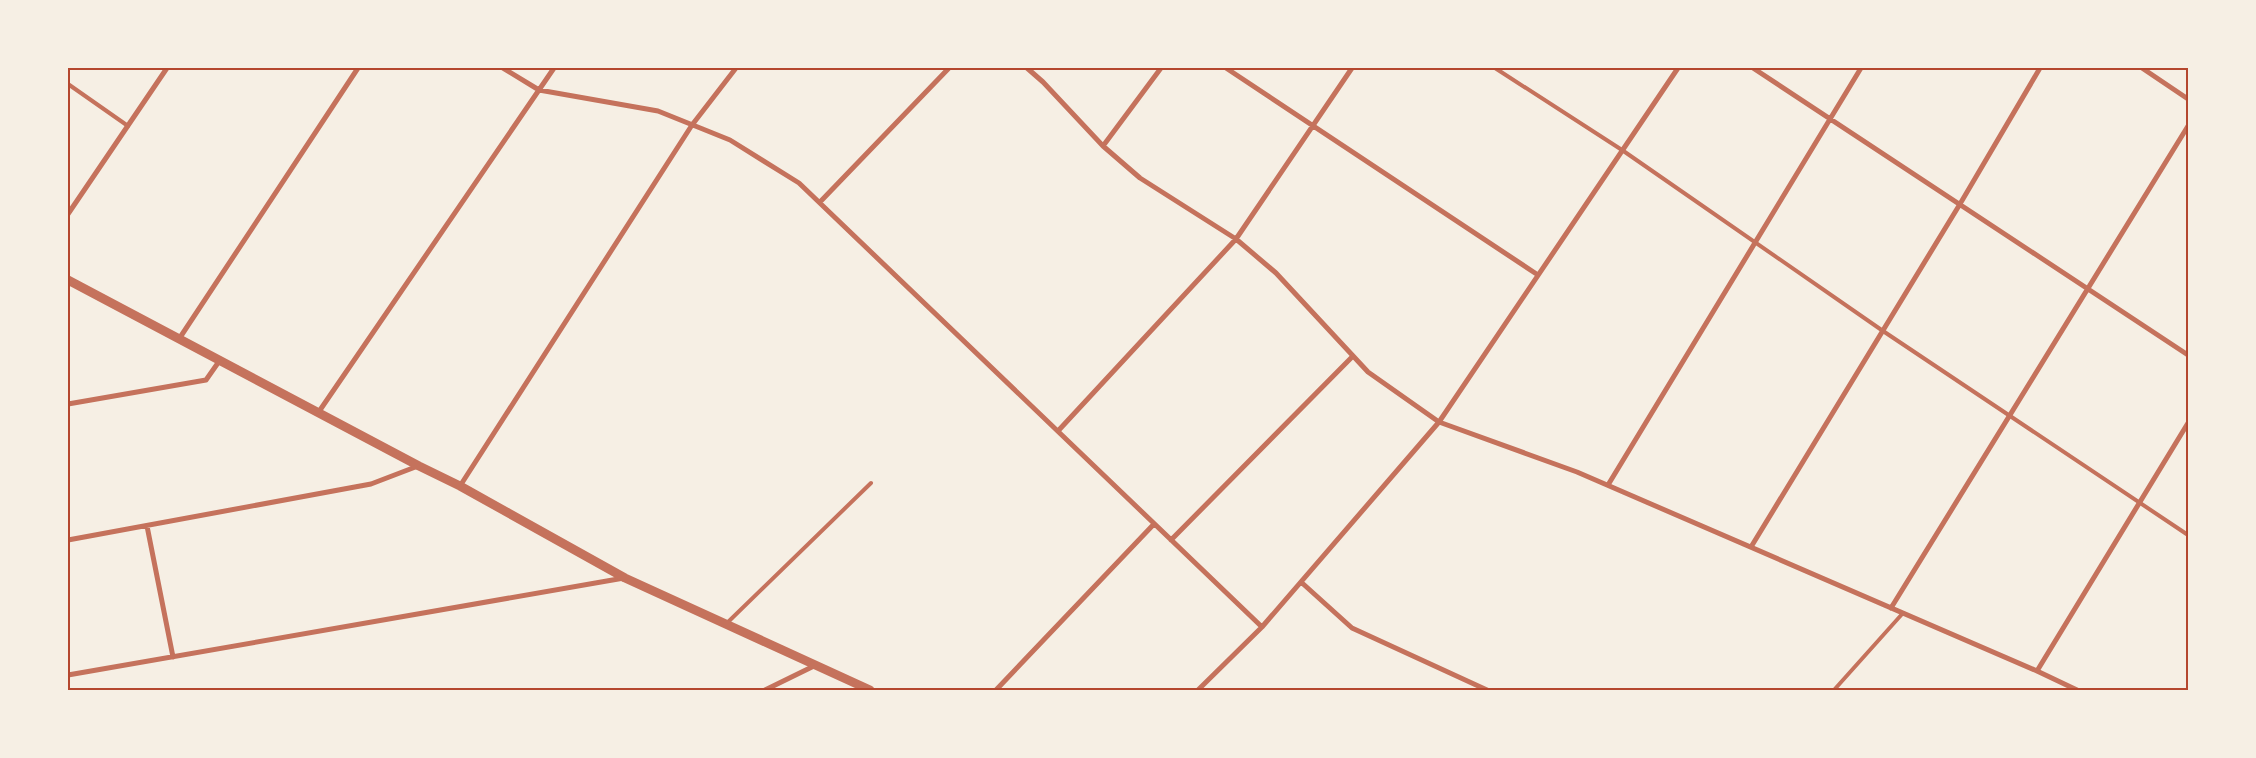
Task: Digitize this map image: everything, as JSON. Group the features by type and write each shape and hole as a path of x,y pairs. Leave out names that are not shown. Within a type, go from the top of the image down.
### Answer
{"street":[{"path":"68,214 167,68"},
{"path":"179,339 358,68"},
{"path":"503,68 539,90 658,111 730,140 799,183 1262,627"},
{"path":"318,412 554,68"},
{"path":"460,486 692,125 736,68"},
{"path":"820,202 949,68"},
{"path":"1027,68 1043,82 1103,146 1140,178 1236,239 1276,273 1368,372 1439,422 1608,485 2038,671 2077,690"},
{"path":"1103,146 1161,68"},
{"path":"1226,68 1538,275"},
{"path":"1058,431 1236,239 1352,68"},
{"path":"1198,690 1262,627 1439,422 1678,68"},
{"path":"1753,68 2188,355"},
{"path":"1608,485 1861,68"},
{"path":"1751,547 1960,204 2040,68"},
{"path":"2142,68 2188,99"},
{"path":"1891,608 2188,126"},
{"path":"68,280 460,486 625,578 870,690"},
{"path":"1172,540 1353,356"},
{"path":"68,404 206,380 220,360"},
{"path":"2038,671 2188,423"},
{"path":"68,540 370,484 419,466"},
{"path":"996,690 1154,524"},
{"path":"147,526 173,657"},
{"path":"68,674 625,578"},
{"path":"1301,582 1352,628 1487,690"},
{"path":"765,690 816,665"}],"lane":[{"path":"1495,68 1622,150 1883,331 2188,535"},
{"path":"68,84 128,126"},
{"path":"726,624 871,484"},
{"path":"1834,690 1903,613"}]}
